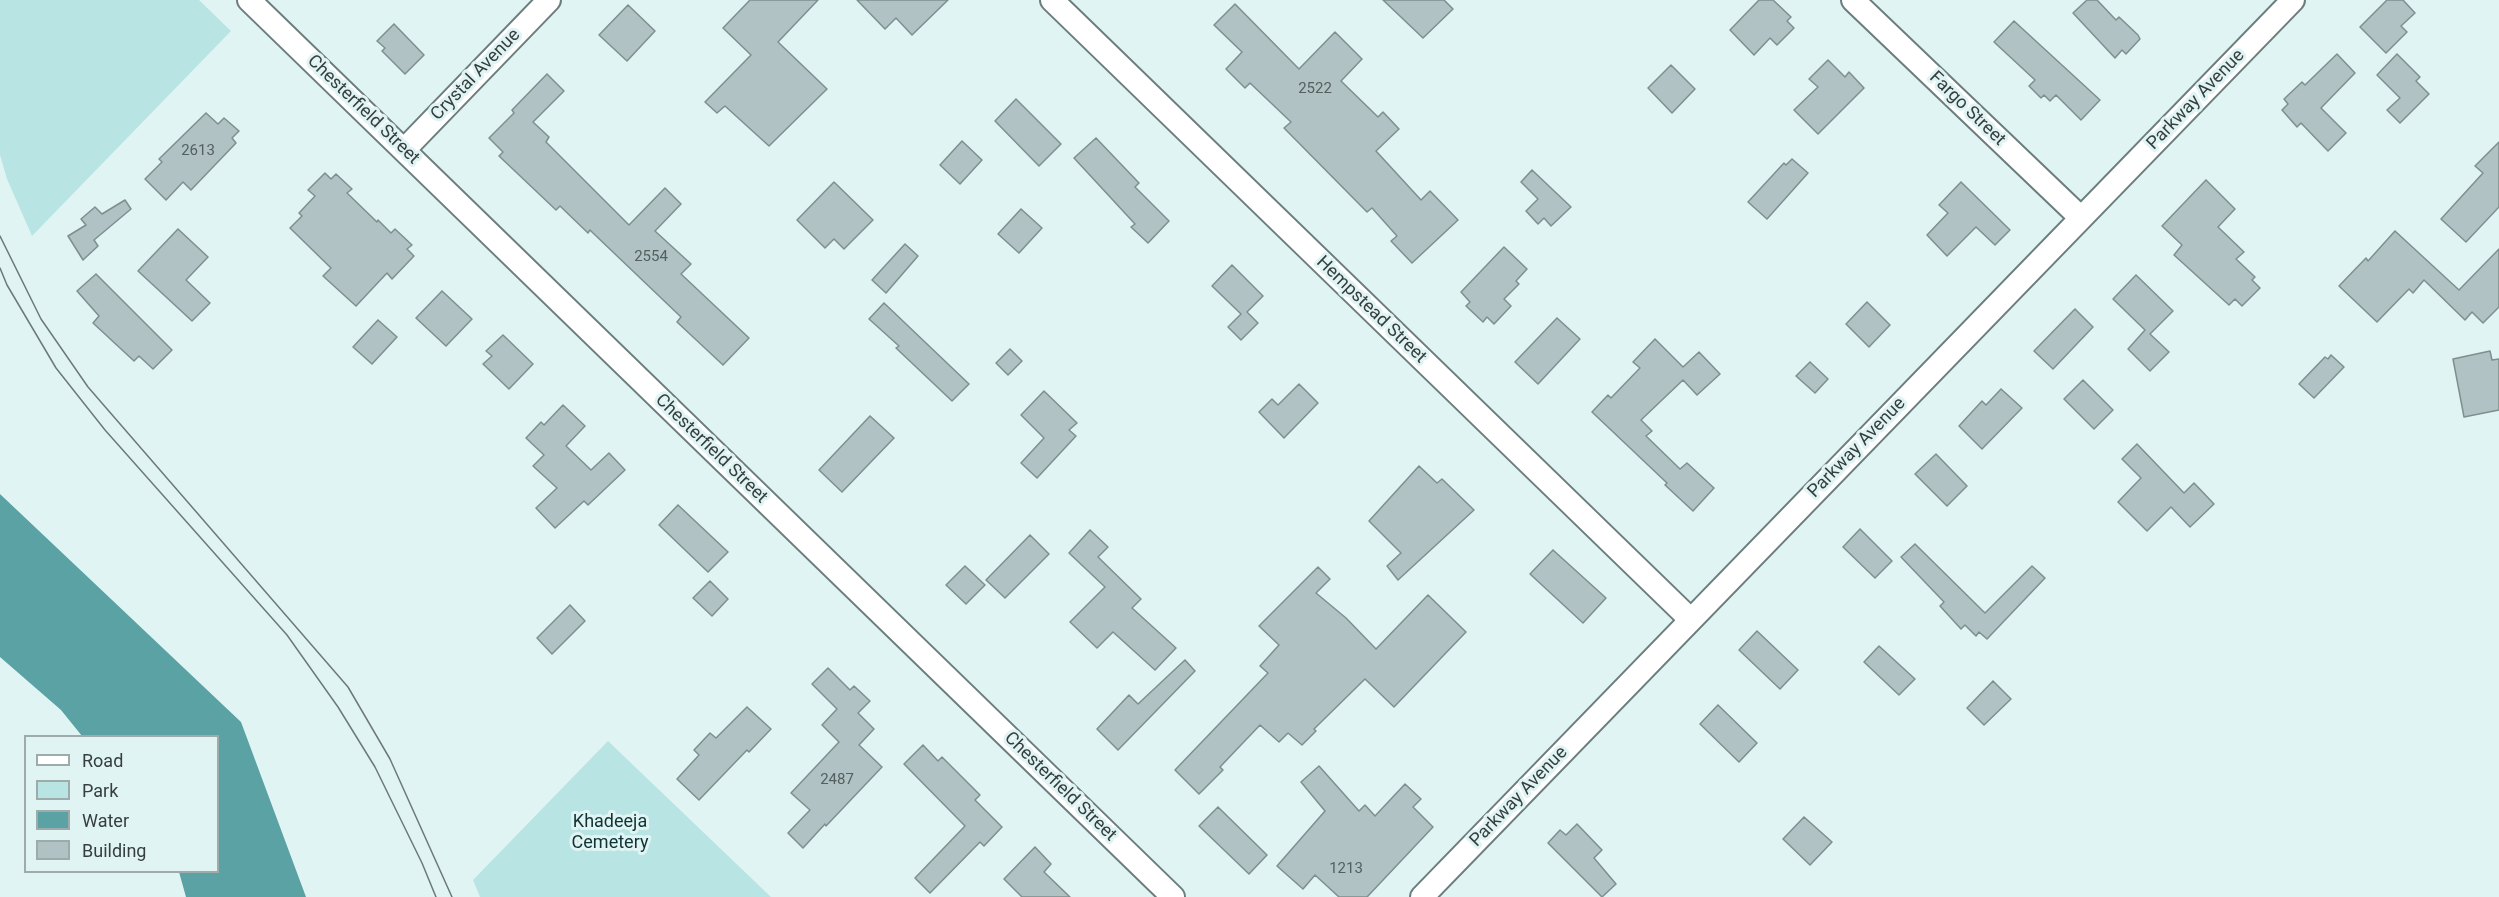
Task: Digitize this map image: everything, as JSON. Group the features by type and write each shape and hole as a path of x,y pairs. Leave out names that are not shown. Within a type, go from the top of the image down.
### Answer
{"street":[{"name":"Chesterfield Street","path":"249,0 1173,897"},
{"name":"Crystal Avenue","path":"404,150 549,0"},
{"name":"Hempstead Street","path":"1052,0 1691,620"},
{"name":"Fargo Street","path":"1853,0 2081,218"},
{"name":"Parkway Avenue","path":"1422,897 2293,0"}],"green space":[{"path":"0,0 199,0 231,31 32,236 7,179 0,155"},
{"name":"Khadeeja Cemetery","path":"608,741 771,897 480,897 473,880"}],"water":[{"path":"0,494 241,722 306,897 186,897 179,873 219,873 219,735 81,735 61,710 0,657"}],"building":[{"path":"750,0 818,0 778,42 827,89 769,146 725,106 717,113 705,102 751,55 723,28"},
{"path":"857,0 948,0 912,35 896,18 885,29"},
{"path":"1383,0 1444,0 1453,9 1423,38"},
{"path":"1759,0 1773,0 1791,17 1787,21 1794,28 1777,45 1770,38 1754,55 1730,30"},
{"path":"2087,0 2097,0 2116,20 2119,17 2138,35 2140,39 2126,54 2122,50 2115,58 2073,13"},
{"path":"2387,0 2403,0 2415,13 2401,26 2407,32 2386,53 2360,27"},
{"path":"1235,4 1299,69 1335,32 1362,59 1341,81 1378,117 1383,112 1399,129 1376,151 1421,200 1430,191 1458,220 1412,263 1391,241 1397,236 1372,208 1367,212 1284,128 1291,122 1250,83 1245,88 1226,69 1242,52 1214,25"},
{"path":"628,5 655,31 627,61 599,35"},
{"path":"2014,21 2100,100 2081,120 2056,95 2050,101 2044,95 2041,98 2029,86 2035,80 1994,42"},
{"path":"394,24 424,55 405,74 382,51 385,48 377,41"},
{"path":"2337,54 2355,73 2321,108 2346,133 2328,151 2301,123 2297,127 2282,110 2288,104 2284,99 2302,82 2305,85"},
{"path":"2397,54 2420,77 2416,81 2429,94 2400,123 2387,110 2400,98 2377,75"},
{"path":"1828,60 1845,77 1849,72 1864,88 1818,134 1794,110 1818,87 1809,79"},
{"path":"1671,65 1695,89 1672,113 1648,88"},
{"path":"547,74 564,91 533,122 549,137 546,142 629,225 665,188 681,204 655,231 691,264 681,274 749,338 723,365 677,322 681,317 590,230 588,233 560,206 556,210 499,156 503,152 489,138"},
{"path":"1016,99 1061,144 1039,166 995,121"},
{"path":"206,113 218,124 224,118 239,131 232,138 236,143 191,190 183,182 166,200 145,179 162,162 159,159"},
{"path":"1096,138 1139,183 1135,187 1169,221 1148,243 1131,227 1135,224 1074,158"},
{"path":"962,141 982,160 960,184 940,165"},
{"path":"2499,142 2499,207 2466,242 2441,219 2483,173 2475,166"},
{"path":"1792,159 1808,173 1767,219 1748,202 1784,163 1786,165"},
{"path":"1532,170 1571,207 1551,226 1544,218 1538,224 1526,211 1538,199 1521,182"},
{"path":"325,173 331,179 336,174 352,189 347,193 377,222 378,220 391,233 395,229 412,245 407,249 414,256 392,279 387,273 356,306 323,276 331,268 290,228 302,216 299,213 315,196 308,190"},
{"path":"2206,180 2235,209 2218,227 2244,252 2236,259 2255,277 2252,280 2260,288 2242,306 2235,299 2229,305 2174,255 2182,245 2162,226"},
{"path":"834,182 873,220 844,249 834,239 825,248 797,220"},
{"path":"1961,182 2010,230 1995,245 1976,227 1947,256 1927,235 1948,213 1939,205"},
{"path":"125,200 131,209 94,240 98,246 83,260 68,236 86,225 81,219 95,207 102,214"},
{"path":"1021,209 1042,228 1019,253 998,234"},
{"path":"178,229 208,257 186,280 210,303 192,321 138,271"},
{"path":"2395,231 2459,290 2499,249 2499,307 2483,323 2472,312 2465,320 2424,280 2413,293 2409,289 2377,322 2339,286 2366,258 2368,261"},
{"path":"905,244 918,256 886,293 872,280"},
{"path":"1504,247 1527,269 1516,281 1519,284 1504,299 1511,306 1494,324 1487,317 1483,322 1466,306 1470,302 1461,292"},
{"path":"1232,265 1263,296 1247,312 1258,323 1241,340 1228,327 1241,314 1212,286"},
{"path":"96,274 172,350 153,369 139,356 134,361 93,323 99,316 77,291"},
{"path":"2136,275 2173,311 2150,334 2169,352 2150,371 2128,349 2145,330 2113,299"},
{"path":"442,291 472,319 446,346 416,318"},
{"path":"1867,302 1890,325 1869,347 1846,324"},
{"path":"884,303 969,384 952,401 896,348 899,346 869,319"},
{"path":"2075,309 2093,327 2053,369 2034,351"},
{"path":"1557,318 1580,339 1538,384 1515,362"},
{"path":"378,320 397,337 372,364 353,347"},
{"path":"503,335 533,364 509,389 483,364 492,356 486,351"},
{"path":"1655,339 1683,367 1699,352 1720,374 1697,395 1683,380 1641,420 1652,431 1646,436 1680,469 1687,463 1714,488 1693,511 1592,412 1608,395 1611,398 1640,368 1633,362"},
{"path":"1010,349 1022,361 1008,375 996,363"},
{"path":"2490,351 2492,360 2499,359 2499,410 2464,417 2453,359"},
{"path":"2331,355 2344,367 2314,398 2299,384 2325,357 2328,359"},
{"path":"1810,362 1828,379 1815,393 1796,376"},
{"path":"2083,380 2113,410 2094,429 2064,399"},
{"path":"1299,384 1318,403 1284,438 1259,412 1272,399 1278,405"},
{"path":"2001,389 2022,408 1982,449 1959,426 1982,401 1986,405"},
{"path":"1044,391 1077,423 1069,430 1076,436 1037,478 1021,463 1044,438 1021,415"},
{"path":"563,405 585,426 566,446 591,470 609,453 625,470 588,505 584,501 555,528 536,508 557,488 533,466 544,455 526,438 541,422 544,425"},
{"path":"870,416 894,438 842,492 819,470"},
{"path":"2137,444 2184,493 2194,483 2214,504 2190,527 2171,507 2147,531 2118,502 2141,478 2122,459"},
{"path":"1936,454 1967,486 1947,506 1915,474"},
{"path":"1419,466 1437,483 1442,479 1474,510 1398,580 1387,566 1401,553 1369,521"},
{"path":"678,505 728,552 708,572 659,525"},
{"path":"1860,529 1892,561 1875,578 1843,547"},
{"path":"1090,530 1108,547 1098,557 1141,599 1132,608 1176,648 1155,670 1113,632 1097,648 1070,622 1105,587 1069,553"},
{"path":"1030,535 1049,554 1005,598 986,580"},
{"path":"1915,544 1985,613 2032,566 2045,578 1987,639 1979,632 1976,636 1965,625 1961,629 1940,606 1944,602 1901,557"},
{"path":"1553,550 1606,598 1583,623 1530,574"},
{"path":"965,566 985,585 966,604 946,585"},
{"path":"1318,567 1330,579 1316,593 1346,618 1376,649 1428,595 1466,632 1394,707 1365,679 1314,729 1316,731 1302,745 1288,733 1279,742 1260,725 1220,767 1223,770 1199,794 1175,770 1268,673 1260,666 1279,645 1259,626"},
{"path":"710,581 728,599 712,616 693,598"},
{"path":"570,605 585,621 552,654 537,638"},
{"path":"1757,631 1798,670 1780,689 1739,650"},
{"path":"1879,646 1915,679 1899,695 1864,662"},
{"path":"1185,660 1195,671 1118,750 1097,729 1129,695 1138,704"},
{"path":"828,668 850,690 854,686 870,701 858,713 874,729 859,745 882,767 803,848 788,833 810,810 791,793 839,742 822,725 837,709 812,684"},
{"path":"1993,681 2011,699 1984,725 1967,708"},
{"path":"1718,705 1757,743 1739,762 1700,724"},
{"path":"747,707 771,729 749,752 747,750 699,800 677,779 699,755 694,750 710,733 716,738"},
{"path":"923,745 938,761 942,757 980,795 975,800 1002,827 984,846 980,842 930,893 915,878 965,826 904,764"},
{"path":"1319,766 1359,811 1365,805 1375,816 1405,784 1421,799 1413,807 1433,827 1367,897 1339,897 1315,875 1303,889 1277,866 1325,811 1301,782"},
{"path":"1218,807 1267,855 1249,874 1199,826"},
{"path":"1804,817 1832,842 1810,865 1783,839"},
{"path":"1577,824 1602,850 1594,858 1616,884 1602,897 1548,843 1560,830 1566,835"},
{"path":"1035,847 1051,864 1044,872 1070,897 1022,897 1004,879"}],"tram line":[{"path":"0,236 41,319 88,387 348,687 390,759 452,897"},
{"path":"0,268 7,285 56,368 105,430 287,635 338,707 375,767 436,897"}]}
